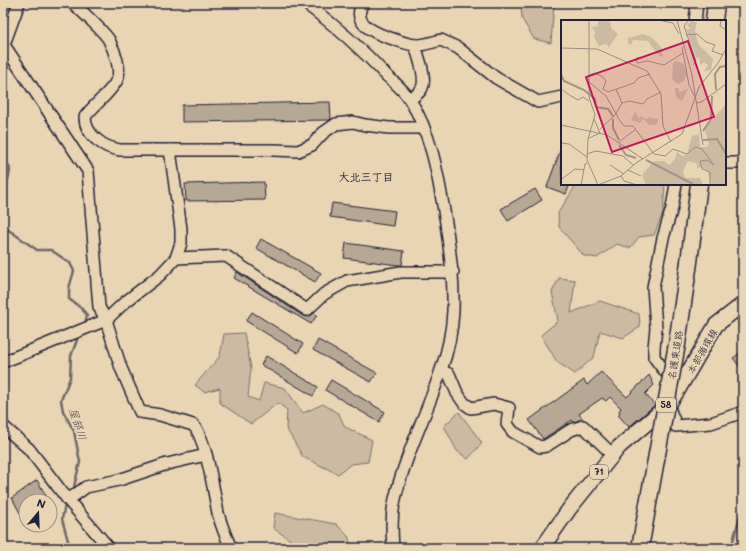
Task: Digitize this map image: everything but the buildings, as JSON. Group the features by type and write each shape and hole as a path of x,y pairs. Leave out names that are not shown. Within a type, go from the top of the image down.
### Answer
{"highway":[{"path":"714,20 716,3"},
{"name":"名護東道路","path":"640,548 677,344 699,185"}],"main road":[{"name":"本部循環線","path":"542,548 570,508 619,447 668,405 716,326 743,304"}],"street":[{"path":"19,3 4,46 88,171 99,307 106,320 122,368 140,412 160,415 193,425 198,428 215,492 218,514 231,548"},
{"path":"72,3 108,38 120,73 118,80 112,88 85,117 85,123 91,134 101,144 111,149 298,151 312,145 323,133 336,124 353,122 389,128 424,128"},
{"path":"305,3 361,48 410,99 424,128 431,150 442,201 453,272 453,312 451,332 441,371 405,463 394,500 392,524 393,548"},
{"path":"364,3 360,8 360,16 367,28 376,34 415,45 441,40 458,48 496,78 538,102 561,97"},
{"path":"695,20 697,3"},
{"path":"410,99 421,91 423,84 423,72 415,45"},
{"path":"3,362 106,320 124,303 160,275 176,258 181,243 181,229 170,150"},
{"path":"726,163 737,163 743,160"},
{"path":"676,185 672,208 663,238 653,286 656,328 654,357 678,390"},
{"path":"176,258 226,256 307,310 324,294 347,281 401,272 453,272"},
{"path":"441,371 449,374 457,393 464,403 471,408 494,404 509,408 507,424 513,432 540,447 546,446 570,430 583,426 613,455"},
{"path":"668,405 676,426 711,424 743,412"},
{"path":"3,426 29,449 68,500 109,548"},
{"path":"68,500 86,488 119,480 167,464 206,455"}],"shaded area":[{"path":"521,3 554,3 551,43 534,39 522,19"},
{"path":"576,185 665,185 663,213 654,235 639,237 630,248 617,244 597,258 584,256 559,227 558,213"},
{"path":"559,278 575,280 571,313 600,301 639,314 640,327 623,338 600,331 594,357 575,374 557,362 541,335 558,321 552,292"},
{"path":"244,333 251,368 248,397 259,401 264,383 285,388 303,413 323,404 339,414 345,427 372,440 368,462 351,464 338,474 303,457 286,428 287,410 278,403 251,424 220,403 220,388 204,392 195,385 220,356 224,334"},
{"path":"459,412 482,443 468,459 457,451 444,426"},
{"path":"275,513 336,524 348,536 352,548 331,548 328,544 325,548 302,548 273,528"}],"waterway":[{"name":"屋部川","path":"3,160 9,166 10,171 3,200"},
{"name":"屋部川","path":"3,226 37,250 51,250 70,263 74,271 69,288 69,299 81,308 87,315 85,324"},
{"name":"屋部川","path":"73,491 80,462 74,431 63,411 61,400 70,378 71,356 77,340"},
{"name":"屋部川","path":"65,505 62,519 70,548"},
{"path":"731,548 743,505"}],"district":[{"name":"大北三丁目","path":"366,177"}]}
